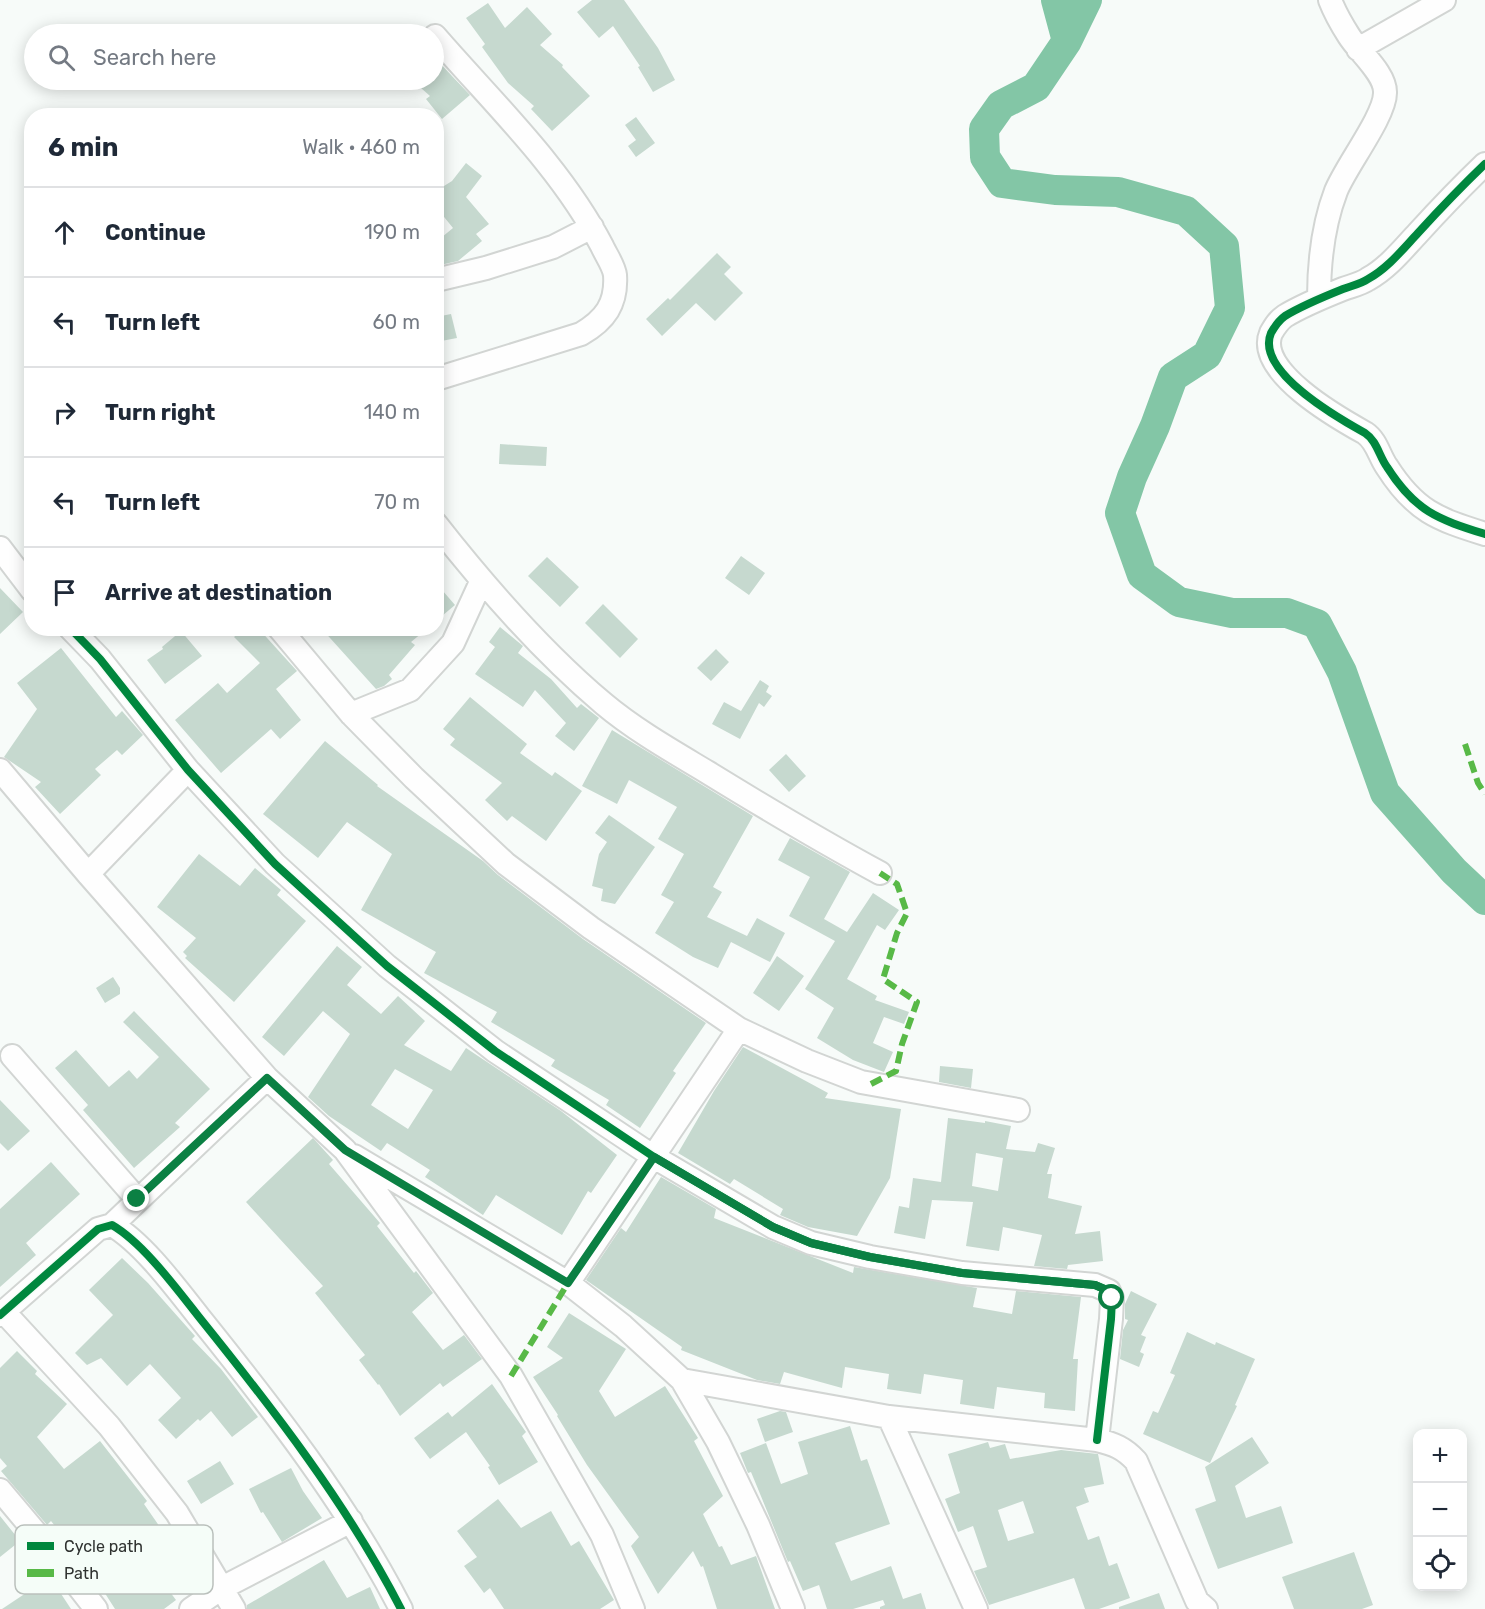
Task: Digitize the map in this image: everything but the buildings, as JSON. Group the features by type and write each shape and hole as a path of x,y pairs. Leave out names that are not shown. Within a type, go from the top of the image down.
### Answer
{"street":[{"path":"1319,298 1319,267 1323,236 1336,190 1380,111 1385,93 1382,79 1358,49 1330,0"},
{"path":"1358,49 1444,0"},
{"path":"444,46 556,173 591,227 615,272 614,297 598,324 581,334 444,377"},
{"path":"1485,164 1389,264 1368,280 1319,298 1284,316 1276,323 1269,338 1275,366 1311,399 1351,427 1367,434 1376,444 1386,466 1422,510 1446,522 1485,534"},
{"path":"444,278 486,268 553,247 591,227"},
{"path":"444,534 482,582 566,670 606,706 666,747 811,835 880,873"},
{"path":"0,548 24,580"},
{"path":"351,714 410,690 453,643 482,582"},
{"path":"78,636 100,659 188,770 275,864 387,966 495,1051 654,1157 773,1227 811,1243 870,1257 962,1273 1095,1285 1109,1291 1112,1298 1111,1319 1097,1440"},
{"path":"286,636 351,714 414,778 506,864 591,928 739,1029 807,1061 861,1082 1018,1110"},
{"path":"0,770 267,1078 345,1150 512,1376 602,1535 633,1609"},
{"path":"88,874 188,770"},
{"path":"568,1283 739,1029"},
{"path":"12,1056 137,1199"},
{"path":"184,1525 109,1426 2,1314 90,1235 98,1229 112,1225 267,1078"},
{"path":"345,1150 568,1283 622,1326 682,1380 718,1442 758,1525 793,1609"},
{"path":"112,1225 126,1233 252,1383 351,1521 401,1609"},
{"path":"682,1380 889,1417 1116,1444 1136,1461 1197,1601 1206,1609"},
{"path":"889,1417 976,1609"},
{"path":"0,1490 29,1525"},
{"path":"191,1609 222,1588 351,1521"},
{"path":"213,1573 234,1609"},
{"path":"84,1594 96,1609"}],"waterway":[{"path":"1056,0 1067,41"},
{"path":"1087,0 1067,41 1036,87 1001,105 984,129 985,157 1002,183 1055,190 1118,192 1186,211 1224,246 1230,308 1207,355 1173,377 1155,426 1132,477 1120,513 1142,575 1179,602 1232,613 1287,613 1317,624 1342,672 1385,793 1454,871 1485,900"}],"marked path":[{"path":"1465,744 1478,783 1485,794"},
{"path":"871,1084 896,1071 902,1044 917,1002 883,979 897,933 907,913 897,884 880,873"},
{"path":"511,1376 568,1283"}],"cycle path":[{"path":"1485,164 1395,258 1375,275 1313,301 1283,318 1271,333 1269,348 1275,363 1302,392 1369,436 1397,482 1418,504 1440,518 1485,534"},
{"path":"78,636 100,659 188,770 275,864 387,966 495,1051 654,1157 773,1227 811,1243 870,1257 962,1273 1095,1285 1109,1291 1112,1298 1111,1319 1097,1440"},
{"path":"0,1315 98,1229 112,1225 124,1233 170,1280 281,1422 357,1532 401,1609"}],"route":[{"path":"137,1199 267,1078 345,1150 568,1283 654,1157 773,1227 811,1243 870,1257 962,1273 1095,1285 1109,1291 1112,1298"}]}
